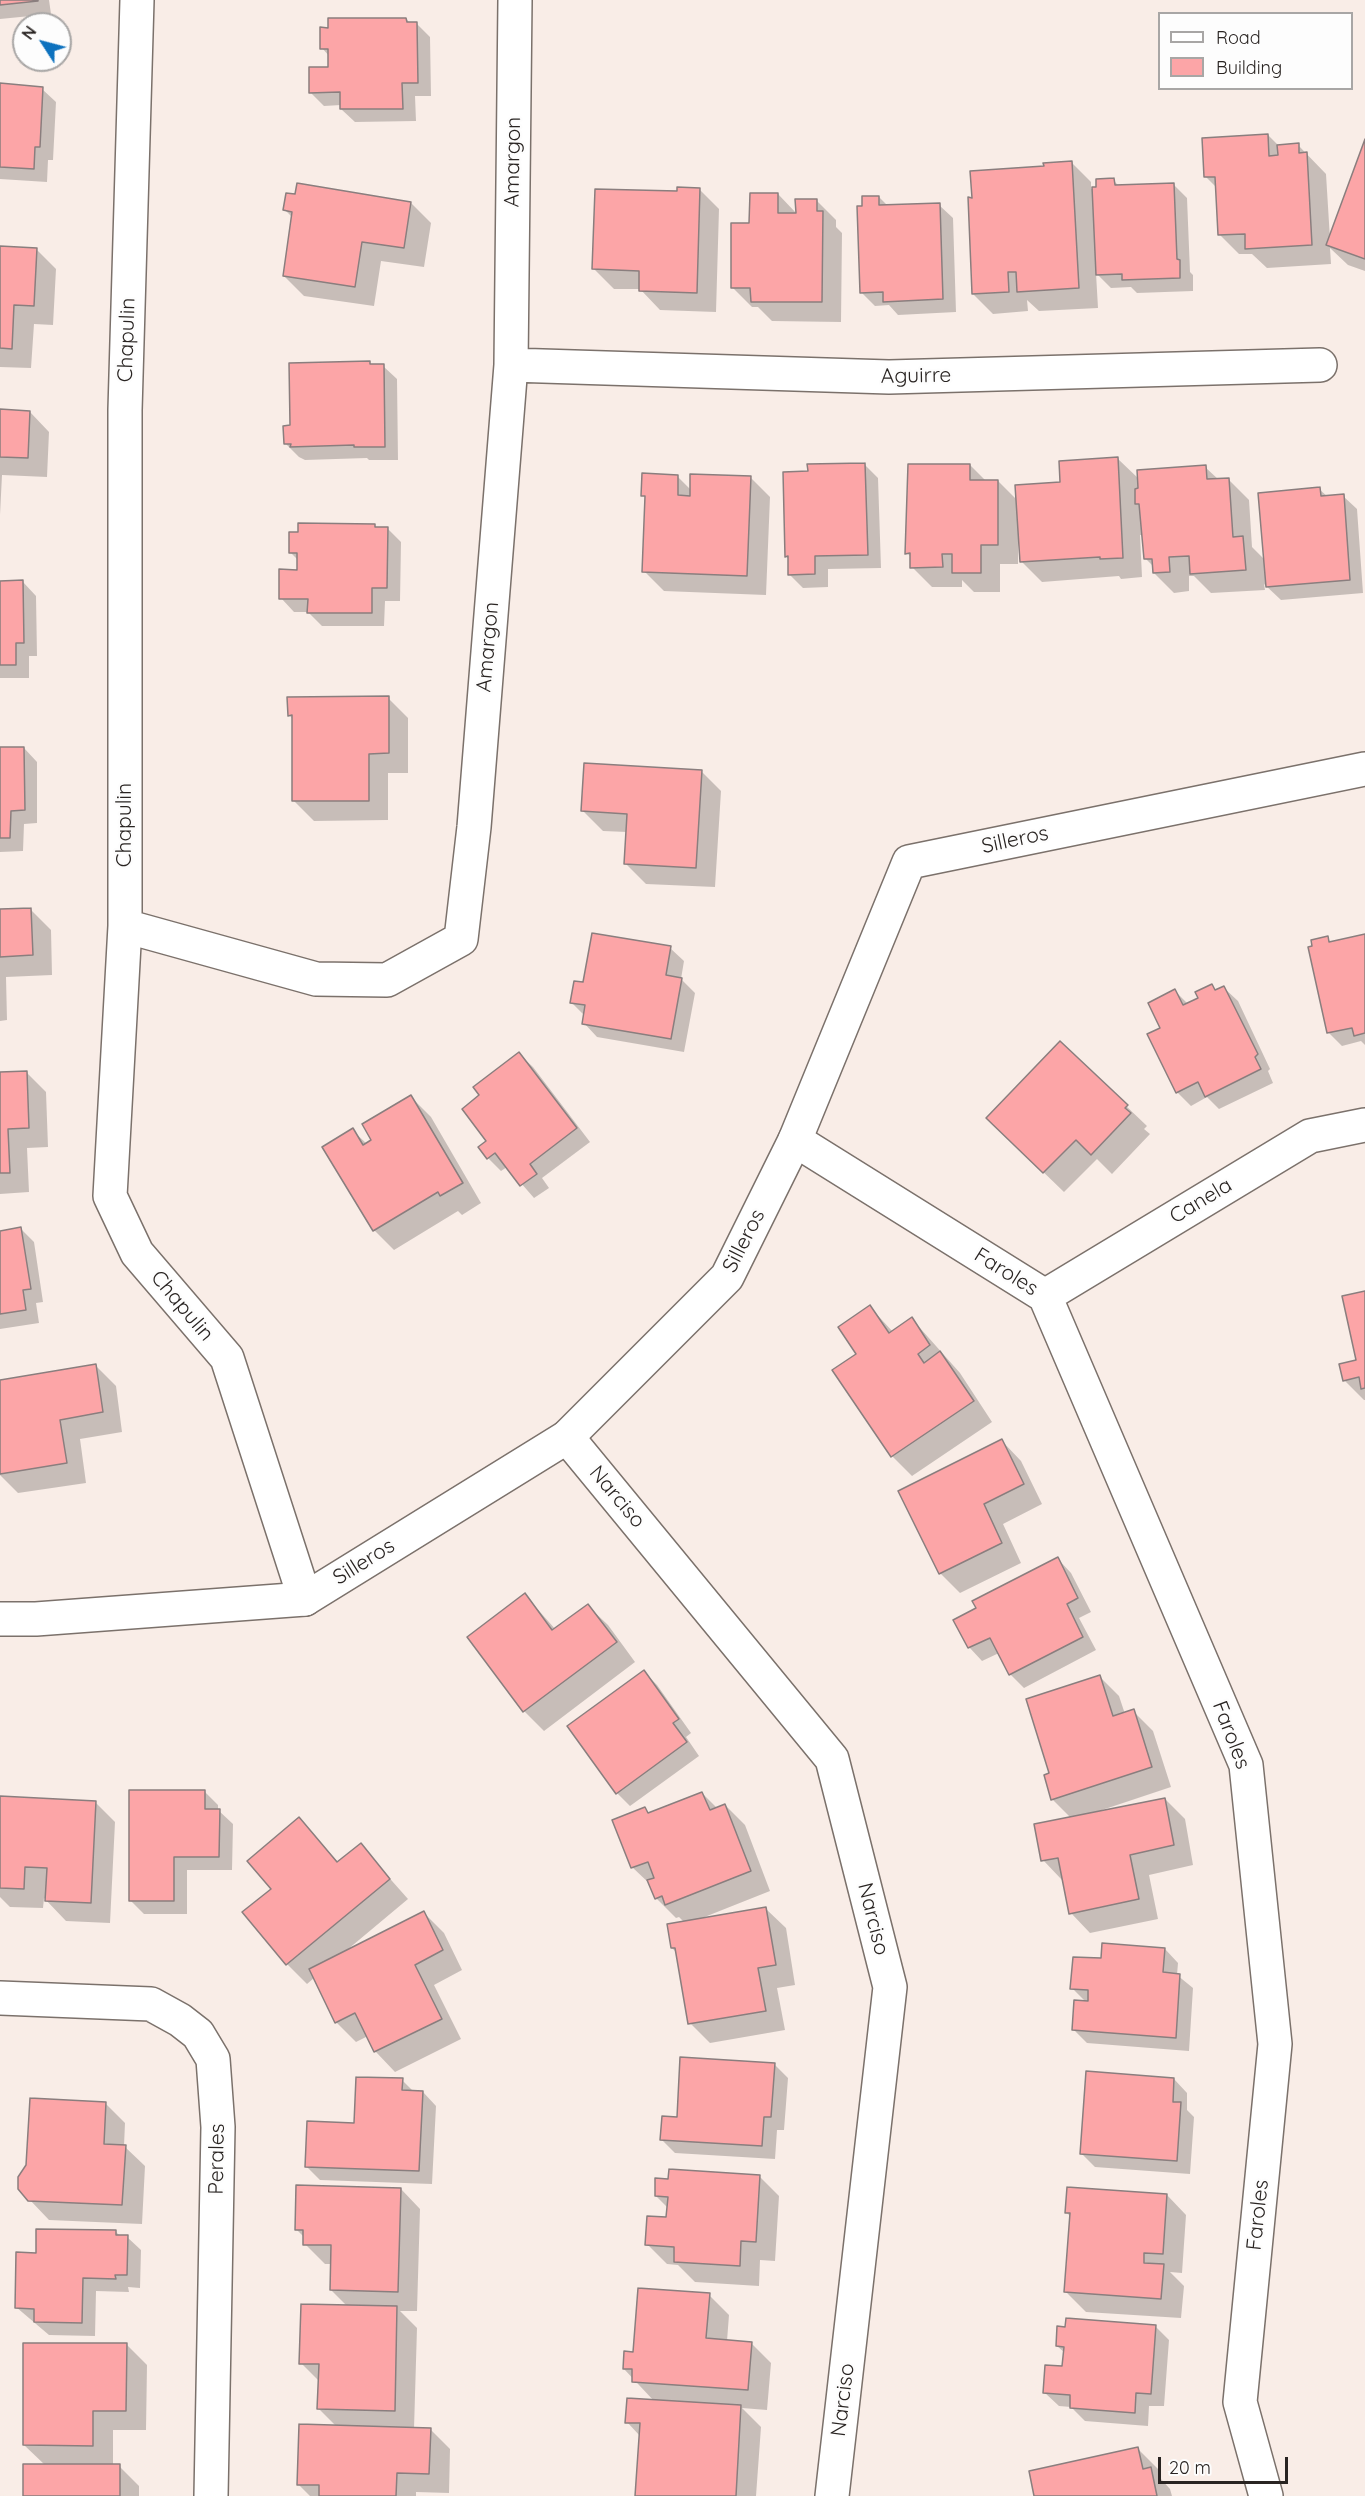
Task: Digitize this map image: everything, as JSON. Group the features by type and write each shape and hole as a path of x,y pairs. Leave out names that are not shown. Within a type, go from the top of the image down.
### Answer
{"street":[{"name":"Chapulin","path":"137,0 125,410 125,926 110,1196 137,1253 227,1358 305,1599"},
{"name":"Amargon","path":"125,926 316,979 387,980 461,939 474,827 511,365 515,0"},
{"name":"Aguirre","path":"511,365 889,377 1320,365"},
{"name":"Silleros","path":"0,1619 36,1619 305,1599 567,1437 727,1278 795,1140 909,862 1365,769"},
{"name":"Canela","path":"1045,1296 1310,1136 1365,1125"},
{"name":"Faroles","path":"795,1140 1045,1296 1246,1765 1275,2044 1239,2402 1266,2496"},
{"name":"Narciso","path":"567,1437 832,1759 890,1987 832,2496"},
{"name":"Perales","path":"0,1998 151,2004 180,2020 198,2034 213,2059 218,2127 212,2496"}],"building":[{"path":"0,0 38,0 38,1 0,5"},
{"path":"328,18 406,18 407,22 417,22 418,83 402,83 403,109 340,109 340,92 309,93 309,67 328,67 328,49 320,49 320,27 328,28"},
{"path":"0,83 43,87 40,147 35,147 34,169 0,167"},
{"path":"1268,134 1269,156 1278,155 1277,145 1299,143 1299,153 1307,152 1312,245 1245,249 1245,234 1218,235 1215,177 1204,177 1202,138"},
{"path":"1365,139 1365,259 1326,245"},
{"path":"1072,161 1079,288 1017,292 1016,272 1008,272 1009,292 972,294 968,197 972,198 970,171 1044,166 1043,163"},
{"path":"1114,178 1115,185 1174,183 1180,278 1122,280 1122,274 1096,275 1092,187 1096,187 1096,179"},
{"path":"297,183 411,202 404,248 362,242 355,287 283,276 292,212 283,210 286,193 295,194"},
{"path":"677,187 700,188 697,293 639,291 639,271 592,269 595,189 677,191"},
{"path":"750,193 778,193 778,213 796,213 795,199 817,199 817,211 823,211 822,302 751,302 750,288 731,288 731,223 749,223"},
{"path":"862,196 879,196 879,205 940,203 943,299 883,302 883,292 860,293 857,206 862,206"},
{"path":"0,246 37,248 34,306 14,305 12,349 0,348"},
{"path":"370,361 370,364 384,364 385,447 354,447 354,445 290,447 291,444 284,444 283,426 290,425 289,363"},
{"path":"0,409 30,411 28,458 0,457"},
{"path":"1118,457 1123,558 1100,559 1100,557 1020,562 1015,485 1060,482 1059,461"},
{"path":"865,463 868,555 815,556 815,574 788,575 788,556 785,557 783,472 808,471 807,464"},
{"path":"908,464 970,464 970,480 998,480 998,545 981,545 981,573 952,573 952,554 942,554 943,567 910,568 910,553 905,554"},
{"path":"1206,465 1207,479 1229,478 1233,537 1243,536 1246,570 1190,574 1189,556 1169,557 1170,572 1153,573 1152,559 1144,559 1139,504 1135,504 1135,489 1138,488 1137,470"},
{"path":"642,473 678,475 678,495 690,496 690,474 751,476 747,576 642,572 645,496 641,496"},
{"path":"1320,487 1321,496 1344,494 1350,580 1266,587 1258,493"},
{"path":"298,523 375,524 375,527 388,527 387,588 372,588 372,613 307,613 308,599 279,599 279,569 297,570 297,553 289,553 289,532 298,532"},
{"path":"23,580 24,643 16,643 16,665 0,665 0,581"},
{"path":"389,696 389,753 369,754 369,801 292,801 292,715 288,716 287,697"},
{"path":"0,747 24,747 25,810 11,811 10,838 0,838"},
{"path":"584,763 702,770 696,868 624,864 627,814 581,811"},
{"path":"31,908 33,955 0,957 0,909"},
{"path":"592,933 671,946 666,975 682,978 671,1039 582,1024 585,1005 570,1003 574,981 583,982"},
{"path":"1365,934 1365,1033 1354,1036 1352,1028 1327,1033 1308,947 1312,946 1311,940 1328,936 1329,942"},
{"path":"1212,984 1215,990 1224,986 1258,1054 1255,1057 1261,1069 1205,1097 1198,1082 1176,1093 1147,1034 1160,1028 1148,1003 1175,989 1183,1005 1198,998 1195,992"},
{"path":"1060,1041 1128,1105 1125,1108 1131,1113 1091,1155 1076,1140 1043,1173 986,1118"},
{"path":"519,1052 577,1128 530,1164 537,1174 520,1186 495,1153 487,1159 478,1147 486,1141 462,1109 479,1095 473,1087"},
{"path":"27,1071 29,1128 8,1129 10,1173 0,1173 0,1072"},
{"path":"411,1095 463,1183 440,1196 438,1192 373,1231 322,1147 353,1128 363,1145 371,1140 362,1124"},
{"path":"21,1227 31,1289 23,1290 26,1310 0,1314 0,1231"},
{"path":"1365,1291 1365,1388 1361,1389 1359,1377 1343,1381 1339,1364 1356,1360 1342,1296"},
{"path":"870,1305 889,1333 912,1317 930,1345 918,1354 924,1363 940,1351 974,1401 891,1457 832,1370 856,1354 838,1327"},
{"path":"96,1364 103,1412 60,1420 67,1463 0,1474 0,1380"},
{"path":"1002,1439 1024,1484 984,1504 1002,1543 939,1574 898,1491"},
{"path":"1058,1557 1078,1598 1067,1604 1083,1637 1009,1675 990,1638 968,1648 953,1620 976,1608 972,1601"},
{"path":"525,1593 552,1630 588,1604 617,1642 523,1712 467,1637"},
{"path":"644,1670 679,1719 673,1723 687,1742 616,1794 567,1726"},
{"path":"1100,1675 1113,1716 1134,1709 1152,1767 1051,1800 1044,1775 1049,1773 1026,1699"},
{"path":"129,1790 205,1790 205,1809 220,1809 219,1857 174,1857 174,1901 129,1901"},
{"path":"702,1792 710,1810 725,1804 751,1871 665,1905 662,1896 655,1899 647,1880 654,1878 648,1862 631,1868 612,1820 645,1807 648,1813"},
{"path":"0,1796 96,1801 91,1903 45,1901 47,1868 25,1867 24,1889 0,1888"},
{"path":"1165,1798 1174,1845 1130,1855 1139,1899 1069,1914 1058,1858 1041,1861 1034,1824"},
{"path":"299,1817 337,1862 361,1843 390,1879 286,1965 242,1912 271,1889 247,1861"},
{"path":"766,1907 776,1965 758,1968 766,2011 688,2024 675,1948 671,1948 667,1924"},
{"path":"424,1911 443,1950 415,1965 442,2019 374,2052 355,2013 335,2023 309,1969"},
{"path":"1102,1943 1165,1948 1163,1972 1180,1974 1176,2038 1072,2030 1074,2000 1088,2001 1088,1990 1070,1989 1073,1957 1101,1958"},
{"path":"680,2057 775,2063 771,2117 764,2117 762,2146 660,2140 662,2116 677,2117"},
{"path":"1086,2071 1174,2078 1173,2102 1181,2102 1177,2161 1080,2154"},
{"path":"356,2077 403,2078 402,2090 423,2091 419,2171 305,2167 307,2121 354,2123"},
{"path":"30,2098 106,2102 104,2144 126,2145 122,2205 28,2201 18,2189 18,2177 26,2165"},
{"path":"669,2169 760,2175 756,2242 741,2241 740,2266 674,2262 674,2247 645,2245 647,2216 666,2217 668,2197 655,2196 655,2178 668,2179"},
{"path":"296,2185 401,2188 398,2292 330,2290 331,2245 303,2245 303,2230 295,2230"},
{"path":"1067,2187 1167,2194 1163,2254 1144,2253 1144,2263 1164,2264 1161,2299 1064,2292 1070,2213 1065,2213"},
{"path":"36,2229 116,2230 116,2235 128,2235 127,2275 115,2275 116,2279 83,2278 82,2323 34,2322 34,2309 15,2308 16,2252 36,2253"},
{"path":"638,2288 710,2293 706,2338 752,2342 748,2390 632,2382 632,2369 623,2369 624,2351 633,2352"},
{"path":"301,2304 397,2306 395,2411 317,2409 319,2364 299,2364"},
{"path":"1066,2318 1156,2325 1151,2394 1136,2393 1135,2413 1070,2408 1070,2395 1043,2393 1045,2365 1062,2366 1064,2347 1056,2346 1057,2326 1065,2327"},
{"path":"23,2343 127,2343 126,2411 93,2411 93,2446 23,2445"},
{"path":"627,2398 741,2405 736,2496 635,2496 640,2423 625,2423"},
{"path":"299,2424 431,2428 429,2474 397,2473 396,2496 319,2496 319,2485 297,2485"},
{"path":"1138,2447 1143,2469 1151,2467 1157,2496 1034,2496 1029,2471"},
{"path":"23,2464 120,2464 120,2496 23,2496"}]}
